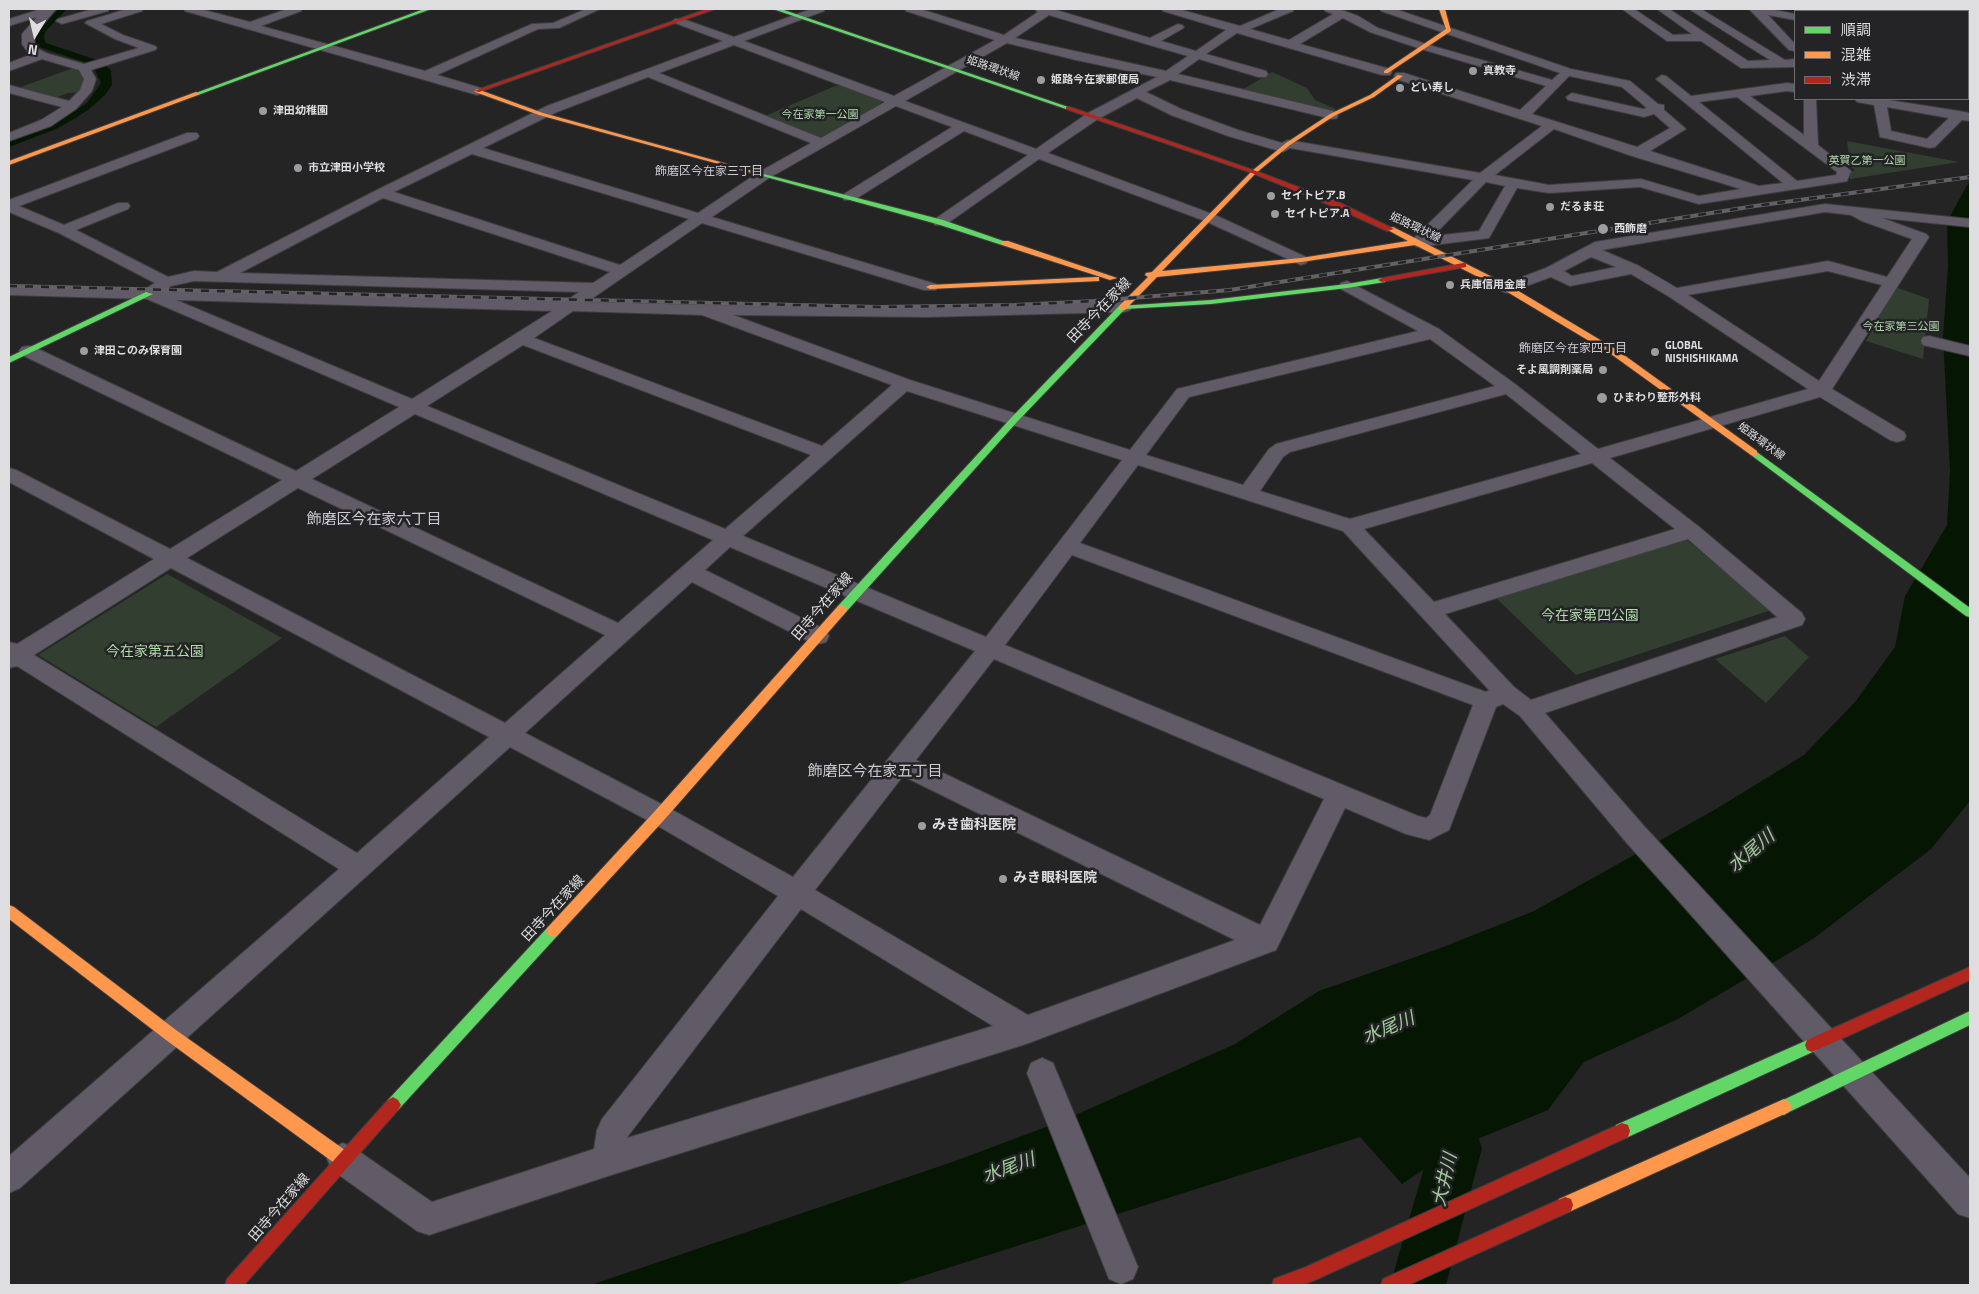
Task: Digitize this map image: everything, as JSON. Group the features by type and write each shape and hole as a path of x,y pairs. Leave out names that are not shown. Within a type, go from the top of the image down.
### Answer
{"street":[{"path":"51,9 27,36 28,44 31,49 42,55 84,68 151,48 119,36 91,22 138,9"},
{"path":"9,23 51,9"},
{"path":"62,21 104,9"},
{"path":"190,9 426,75 541,114 940,222 1117,278 930,287 470,149"},
{"path":"250,26 297,9"},
{"path":"9,163 411,9"},
{"path":"9,155 319,45 428,9"},
{"path":"426,75 536,26 555,26 595,9"},
{"path":"477,91 712,9"},
{"name":"姫路環状線","path":"776,9 1254,172 1335,204 1418,242 1507,288 1614,352 1970,613"},
{"path":"220,276 541,114 820,9"},
{"path":"910,9 1005,39 1169,75 1332,116"},
{"path":"1167,9 1218,23 1237,25 1291,44 1400,76 1760,191 1824,208 1970,223"},
{"path":"940,222 1092,116 1169,75 1237,25 1288,9"},
{"path":"1329,9 1374,30 1551,87 1572,97 1644,112 1664,106 1740,93 1787,87 1794,88"},
{"path":"1386,9 1568,72 1626,84 1679,129 1637,152"},
{"path":"1442,9 1449,30"},
{"path":"1627,9 1670,39 1705,38"},
{"path":"1662,9 1745,65 1788,56"},
{"path":"1694,9 1788,56"},
{"path":"1754,9 1788,56"},
{"path":"1754,9 1794,17"},
{"path":"358,867 11,655 170,560 521,339 764,175 1005,39 1046,10 1262,74"},
{"path":"1291,44 1342,14"},
{"path":"679,21 1210,218 1301,260"},
{"path":"1150,42 1178,27"},
{"path":"9,30 27,36"},
{"path":"1386,72 1449,30"},
{"path":"9,66 42,55"},
{"path":"9,137 46,123 72,106 86,91 90,79 84,68"},
{"path":"1523,115 1568,72"},
{"path":"648,73 820,142"},
{"name":"田寺今在家線","path":"233,1285 343,1159 660,816 857,592 1014,420 1254,172 1285,146 1332,116 1372,96 1400,76"},
{"path":"1572,97 1591,77"},
{"path":"1662,79 1794,184"},
{"path":"9,89 72,106"},
{"path":"1137,93 1176,112 1232,132 1285,146 1549,189 1641,183 1699,200 1842,178 1844,171 1740,93"},
{"path":"1810,100 1811,146"},
{"path":"1867,100 1965,116"},
{"path":"1880,102 1884,134 1930,144 1965,116"},
{"path":"1418,242 1484,177 1551,124"},
{"path":"849,197 963,126"},
{"path":"9,206 192,136"},
{"path":"1140,276 1301,260 1418,242 1484,235 1513,182"},
{"path":"382,193 623,271"},
{"path":"9,206 64,230 157,288 414,407 1415,826 1429,829 1440,822 1486,701"},
{"path":"64,230 123,206"},
{"path":"1507,288 1552,271 1600,245 1824,208"},
{"path":"1350,526 1822,391 1921,237 1867,218 1854,211"},
{"path":"9,221 27,214"},
{"path":"1591,251 1634,269 1674,293 1822,391 1897,436"},
{"path":"13,292 157,288 568,307 927,312 1124,307 1211,302 1347,286 1463,265"},
{"path":"1674,293 1828,266 1891,283"},
{"path":"1552,271 1570,281 1634,269"},
{"path":"9,360 157,288 194,276 598,288"},
{"path":"1347,286 1433,333 1509,388 1598,456 1691,531 1794,619 1528,710"},
{"path":"704,310 904,384 1350,526 1506,693 1528,710 1635,834 1970,1202"},
{"path":"608,1160 613,1130 990,648 1136,458 1183,393 1433,333"},
{"path":"521,339 824,453"},
{"path":"1930,341 1970,351"},
{"path":"28,351 622,634"},
{"path":"9,1177 171,1036 358,867 904,384"},
{"path":"1248,493 1276,453 1283,448 1509,388"},
{"path":"9,474 660,816 797,893 1026,1030"},
{"path":"1429,611 1691,531"},
{"path":"1068,546 1486,701 1506,693"},
{"path":"690,572 818,636"},
{"path":"899,763 1266,941"},
{"path":"9,912 171,1036 429,1219 608,1160 1026,1030 1266,941 1338,795"},
{"path":"1280,1285 1309,1274 1970,973"},
{"path":"1389,1285 1854,1075 1970,1018"},
{"path":"1042,1074 1121,1267"}],"green space":[{"path":"73,68 81,73 84,79 81,92 68,93 54,98 18,88"},
{"path":"1272,72 1307,88 1315,100 1336,109 1331,112 1242,90"},
{"name":"今在家第一公園","path":"842,85 882,100 880,105 823,137 815,137 765,116 835,86"},
{"name":"英賀乙第一公園","path":"1847,141 1959,162 1850,179 1848,171 1855,171 1850,165"},
{"name":"今在家第三公園","path":"1895,287 1929,299 1923,359 1866,341"},
{"name":"今在家第四公園","path":"1672,539 1687,540 1767,607 1768,611 1576,675 1493,595"},
{"name":"今在家第五公園","path":"167,574 282,638 156,727 38,655"},
{"path":"1785,636 1809,657 1766,703 1715,659"}],"water":[{"path":"59,9 67,9 45,32 44,38 46,43 97,60 111,70 112,85 105,95 74,119 56,129 9,147 9,142 57,122 87,103 101,83 94,68 84,62 33,45 32,40 35,33"},
{"name":"水尾川","path":"1970,182 1970,801 1931,849 1813,939 1678,1019 1584,1062 1548,1110 1456,1148 1402,1184 1360,1137 894,1285 591,1285 955,1161 1062,1121 1235,1044 1319,991 1438,949 1534,911 1716,809 1804,755 1855,702 1895,647 1905,596 1947,525 1950,471 1943,337 1948,266 1947,222"}],"waterway":[{"name":"大井川","path":"1418,1285 1456,1148 1425,1106"}],"railway":[{"path":"9,286 879,307 1015,305 1094,301 1230,290 1755,206 1970,177"}],"traffic: fast":[{"path":"196,94 428,9"},
{"path":"776,9 1068,108"},
{"path":"750,171 940,222 1005,243"},
{"path":"1124,307 1211,302 1382,280"},
{"path":"9,360 149,294"},
{"path":"842,609 1014,420 1122,308"},
{"path":"1754,453 1970,613"},
{"path":"393,1105 553,931"},
{"path":"1784,1107 1970,1018"},
{"path":"1622,1131 1812,1045"}],"traffic: slow":[{"path":"1386,72 1449,30 1442,9"},
{"path":"1122,308 1254,172 1288,144 1332,115 1372,96 1400,76"},
{"path":"477,91 541,114 750,171"},
{"path":"9,163 196,94"},
{"path":"1390,229 1507,288 1614,352 1754,453"},
{"path":"1149,275 1301,260 1418,242"},
{"path":"1005,243 1113,278"},
{"path":"930,287 1096,279"},
{"path":"553,931 660,815 842,609"},
{"path":"9,911 171,1035 343,1159"},
{"path":"1565,1205 1784,1107"}],"traffic: jam":[{"path":"477,91 712,9"},
{"path":"1867,9 1872,10"},
{"path":"1068,108 1254,172 1335,204 1390,229"},
{"path":"1382,280 1463,265"},
{"path":"1812,1045 1970,973"},
{"path":"233,1285 393,1105"},
{"path":"1280,1285 1309,1274 1622,1131"},
{"path":"1389,1285 1565,1205"}],"place":[{"name":"真教寺","path":"1473,71"},
{"name":"姫路今在家郵便局","path":"1041,80"},
{"name":"どい寿し","path":"1400,88"},
{"name":"津田幼稚園","path":"263,111"},
{"name":"市立津田小学校","path":"298,168"},
{"name":"セイトピア.B","path":"1271,196"},
{"name":"だるま荘","path":"1550,207"},
{"name":"セイトピア.A","path":"1275,214"},
{"name":"西飾磨","path":"1603,229"},
{"name":"兵庫信用金庫","path":"1450,285"},
{"name":"津田このみ保育園","path":"84,351"},
{"name":"GLOBAL NISHISHIKAMA","path":"1655,352"},
{"name":"そよ風調剤薬局","path":"1603,370"},
{"name":"ひまわり整形外科","path":"1602,398"},
{"name":"みき歯科医院","path":"922,826"},
{"name":"みき眼科医院","path":"1003,879"}],"district":[{"name":"飾磨区今在家三丁目","path":"709,172"},
{"name":"飾磨区今在家四丁目","path":"1573,349"},
{"name":"飾磨区今在家六丁目","path":"374,520"},
{"name":"飾磨区今在家五丁目","path":"875,772"}]}
